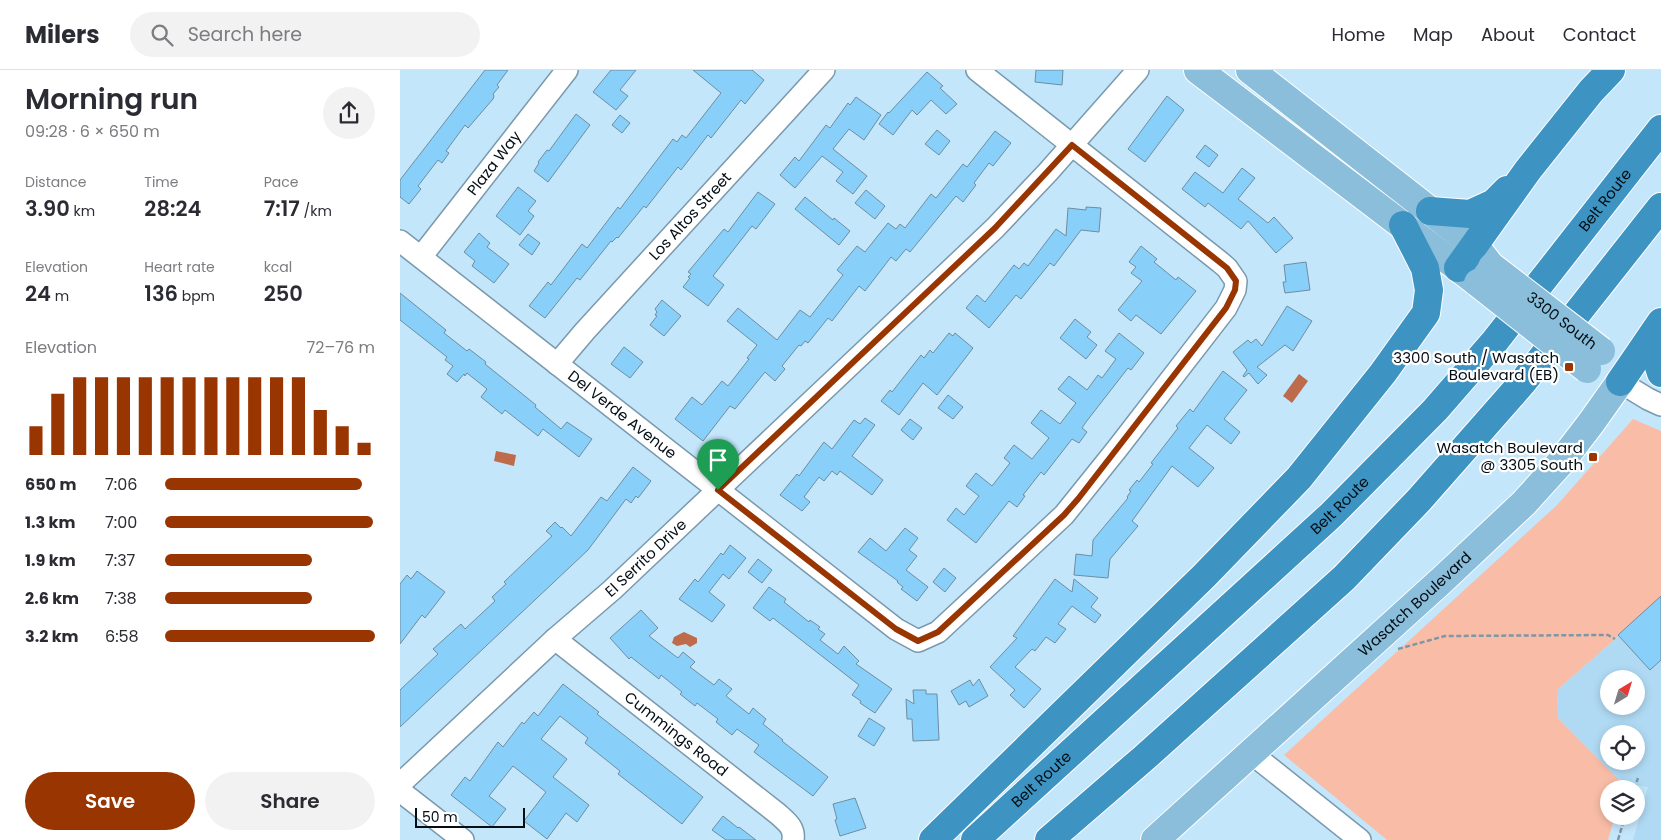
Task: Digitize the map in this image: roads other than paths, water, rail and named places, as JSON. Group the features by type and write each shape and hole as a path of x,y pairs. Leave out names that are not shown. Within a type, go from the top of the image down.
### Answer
{"highway":[{"path":"1475,246 1528,170 1591,91 1611,70"},
{"name":"Belt Route","path":"975,840 1331,515 1435,410 1495,342 1661,129"},
{"path":"1430,212 1470,214 1494,203 1528,170"},
{"path":"1048,840 1152,752 1344,578 1419,500 1522,383 1661,207"},
{"path":"934,840 1204,576 1299,478 1383,373 1426,313 1429,290 1425,268 1403,224"},
{"path":"1656,331 1661,373"},
{"path":"1620,382 1656,331"}],"main road":[{"name":"3300 South","path":"1198,70 1403,224 1476,273 1594,360 1620,382"},
{"name":"3300 South","path":"1250,70 1475,246 1476,273"},
{"name":"Wasatch Boulevard","path":"1155,840 1442,580 1524,503 1567,454 1620,382"}],"street":[{"name":"Plaza Way","path":"421,257 567,70"},
{"name":"Los Altos Street","path":"557,364 824,70"},
{"path":"977,70 1072,145"},
{"name":"El Serrito Drive","path":"400,784 555,639 612,590 995,228 1138,70"},
{"name":"Del Verde Avenue","path":"400,241 896,629 918,641 938,632 1048,530 1078,499 1226,308 1235,290 1236,281 1227,268 1072,145"},
{"path":"1620,382 1661,405"},
{"name":"Cummings Road","path":"555,639 778,814 793,836"},
{"path":"1251,753 1360,840"},
{"path":"400,791 463,840"}],"place":[{"name":"3300 South / Wasatch Boulevard (EB)","path":"1569,367"},
{"name":"Wasatch Boulevard @ 3305 South","path":"1593,457"}]}
